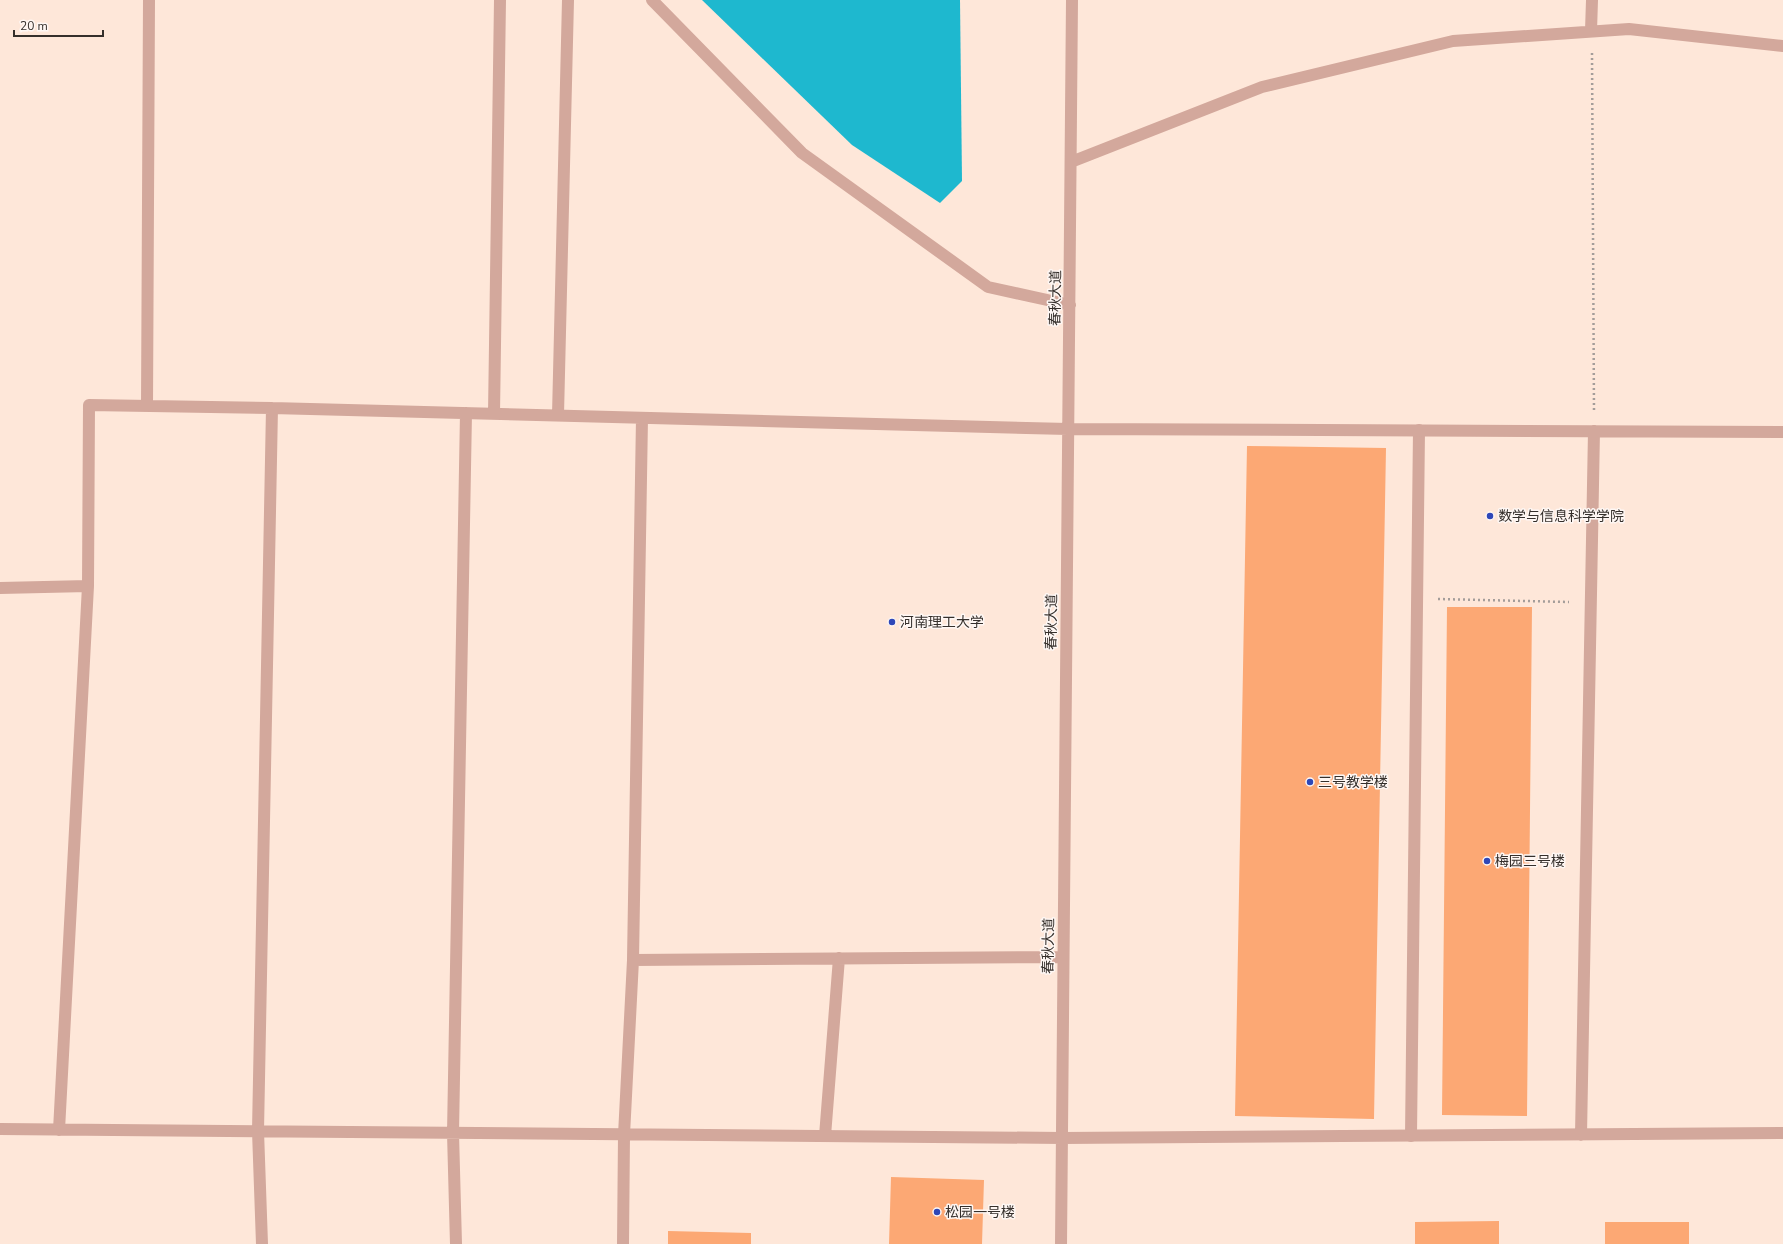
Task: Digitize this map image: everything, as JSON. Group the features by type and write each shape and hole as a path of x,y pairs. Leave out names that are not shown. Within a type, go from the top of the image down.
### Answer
{"street":[{"path":"147,406 149,0"},
{"path":"494,414 500,0"},
{"path":"558,415 568,0"},
{"path":"652,0 802,153 988,287 1070,305"},
{"name":"春秋大道","path":"1061,1244 1072,0"},
{"path":"1591,31 1592,0"},
{"path":"1071,162 1262,87 1453,41 1629,29 1783,46"},
{"path":"59,1130 88,586 89,405 558,415 1068,429 1783,432"},
{"path":"262,1244 258,1131 272,408"},
{"path":"456,1244 453,1133 466,413"},
{"path":"624,1244 624,1134 633,960 642,418"},
{"path":"1411,1136 1420,430"},
{"path":"1581,1135 1594,431"},
{"path":"0,588 88,586"},
{"path":"633,960 1063,957"},
{"path":"825,1136 838,958"},
{"path":"0,1129 1062,1138 1783,1133"}],"path":[{"path":"1591,31 1594,431"},
{"path":"1417,598 1591,602"}],"shaded area":[{"name":"河南理工大学","path":"0,0 1783,0 1783,1244 0,1244"}],"water":[{"path":"702,0 960,0 962,181 940,203 852,145"}],"building":[{"name":"三号教学楼","path":"1247,446 1386,448 1374,1119 1235,1116"},
{"name":"梅园三号楼","path":"1447,607 1532,607 1527,1116 1442,1115"},
{"name":"松园一号楼","path":"891,1177 984,1180 982,1244 889,1244"},
{"path":"1499,1221 1499,1244 1415,1244 1415,1222"},
{"path":"1605,1222 1689,1222 1689,1244 1605,1244"},
{"path":"668,1231 751,1233 751,1244 668,1244"}],"place":[{"name":"数学与信息科学学院","path":"1490,516"},
{"name":"河南理工大学","path":"892,622"},
{"name":"三号教学楼","path":"1310,782"},
{"name":"梅园三号楼","path":"1487,861"},
{"name":"松园一号楼","path":"937,1212"}]}
